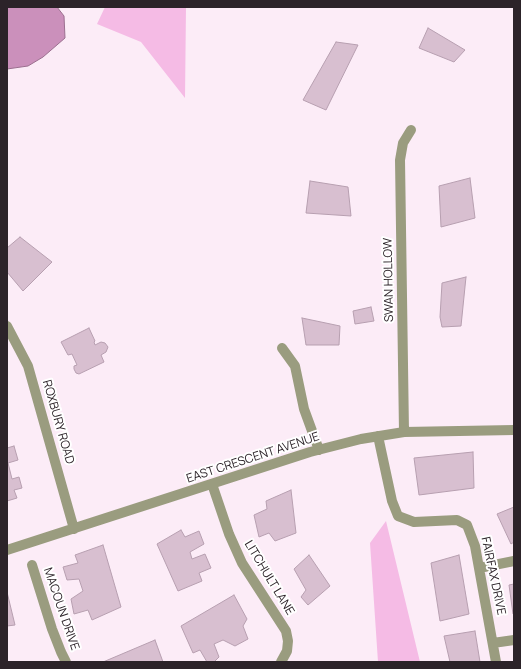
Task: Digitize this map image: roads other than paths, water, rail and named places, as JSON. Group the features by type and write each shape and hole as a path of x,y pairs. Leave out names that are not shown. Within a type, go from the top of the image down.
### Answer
{"street":[{"name":"SWAN HOLLOW","path":"404,432 400,160 403,143 411,130"},
{"name":"ROXBURY ROAD","path":"7,326 28,366 74,529"},
{"path":"282,348 295,366 304,409 319,450"},
{"name":"EAST CRESCENT AVENUE","path":"7,550 319,450 378,436 404,432 514,430"},
{"name":"FAIRFAX DRIVE","path":"378,436 392,501 398,516 414,522 458,520 467,525 476,546 496,662"},
{"name":"LITCHULT LANE","path":"212,484 229,534 242,564 286,631 288,651 281,662"},
{"path":"479,568 514,561"},
{"name":"MACOUN DRIVE","path":"32,565 60,652 66,662"},
{"path":"493,643 514,640"}]}
